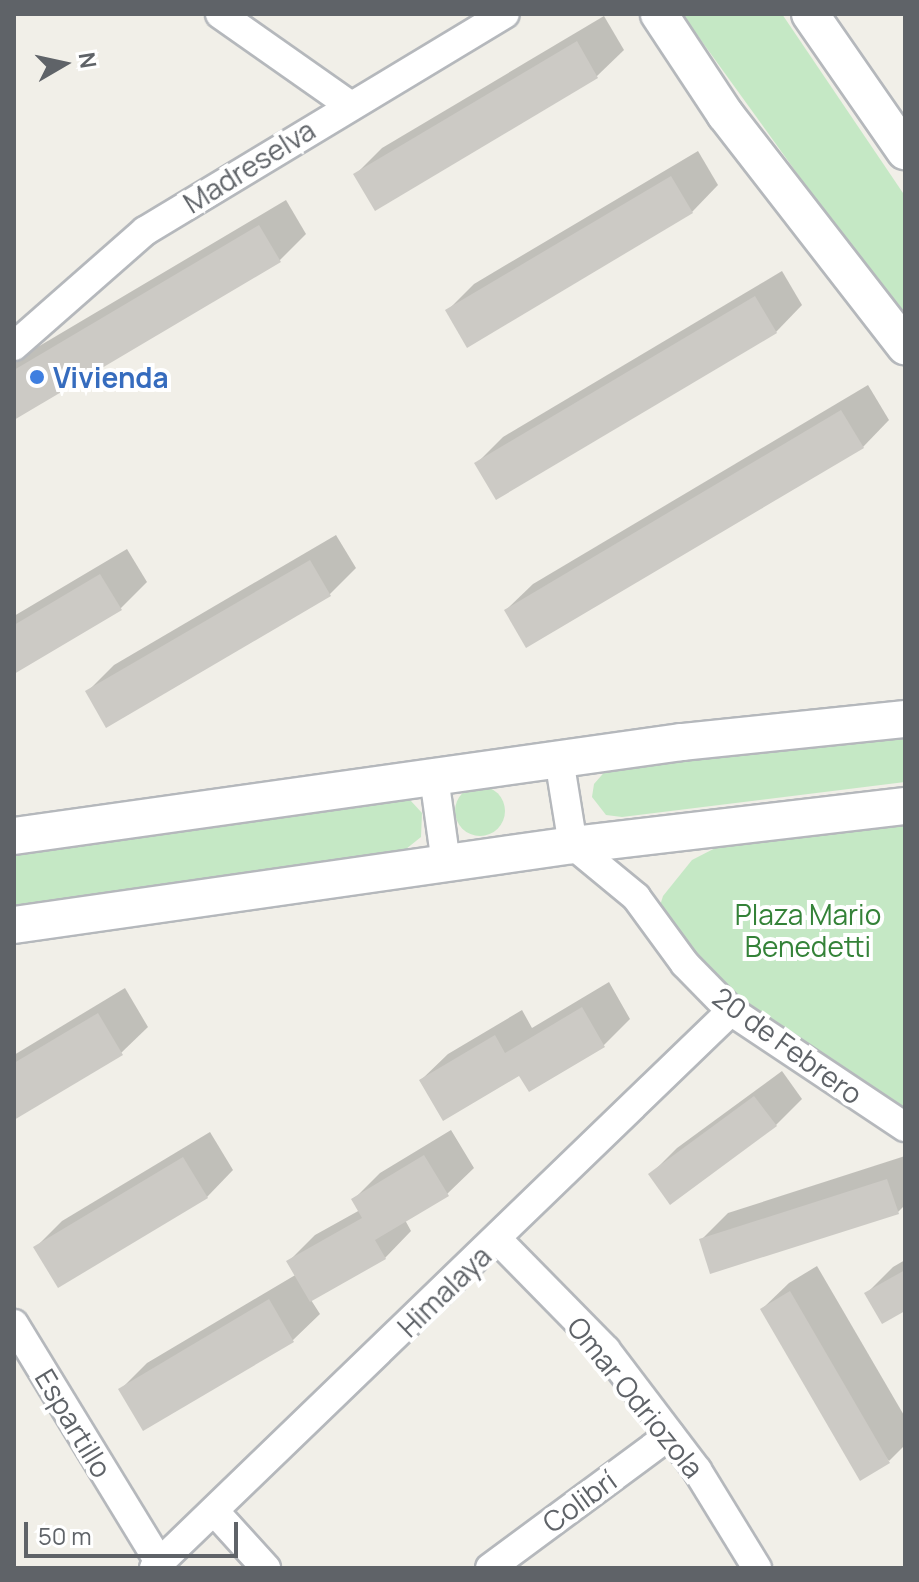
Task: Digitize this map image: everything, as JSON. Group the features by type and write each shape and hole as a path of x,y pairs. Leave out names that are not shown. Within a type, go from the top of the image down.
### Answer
{"street":[{"path":"220,14 348,104"},
{"name":"Madreselva","path":"14,346 145,231 348,104 505,14"},
{"path":"659,14 725,114 905,346"},
{"path":"810,14 905,151"},
{"path":"14,836 559,759 905,719"},
{"path":"559,759 573,845"},
{"path":"434,777 446,863"},
{"path":"14,925 573,845 905,806"},
{"name":"20 de Febrero","path":"573,845 636,897 685,964 731,1011 905,1127"},
{"name":"Himalaya","path":"156,1565 498,1240 731,1011"},
{"name":"Omar Odriozola","path":"498,1240 606,1350 670,1435 757,1568"},
{"name":"Espartillo","path":"14,1324 156,1565"},
{"name":"Colibrí","path":"490,1568 521,1558 670,1435"},
{"path":"215,1512 266,1568"}],"green space":[{"path":"682,14 782,14 905,196 905,323"},
{"path":"905,732 905,782 622,817 606,815 592,797 594,784 608,768"},
{"path":"480,786 498,793 505,811 498,829 480,836 462,829 455,811 462,793"},
{"path":"393,798 411,801 422,813 421,837 406,849 14,906 14,854"},
{"name":"Plaza Mario Benedetti","path":"905,822 905,1113 740,1001 703,967 659,909 663,896 692,860 725,843"}],"building":[{"path":"577,41 598,78 375,211 353,174"},
{"path":"671,176 693,213 467,348 445,310"},
{"path":"259,225 281,262 14,420 14,370"},
{"path":"755,296 777,333 496,500 474,463"},
{"path":"841,410 864,448 526,648 504,610"},
{"path":"310,560 331,596 106,728 85,691"},
{"path":"100,574 122,610 14,674 14,625"},
{"path":"582,1007 605,1047 529,1092 519,1076 443,1121 419,1080 495,1035 505,1053"},
{"path":"98,1013 123,1055 14,1120 14,1063"},
{"path":"754,1096 777,1126 670,1205 648,1174"},
{"path":"424,1155 449,1196 375,1240 386,1259 310,1302 286,1261 362,1218 351,1199"},
{"path":"183,1157 208,1198 58,1288 33,1247"},
{"path":"887,1179 899,1214 710,1274 699,1239"},
{"path":"905,1270 905,1311 882,1324 864,1293"},
{"path":"790,1291 890,1463 860,1481 760,1309"},
{"path":"269,1299 294,1342 143,1431 118,1389"}],"place":[{"name":"Vivienda","path":"37,377"}]}
